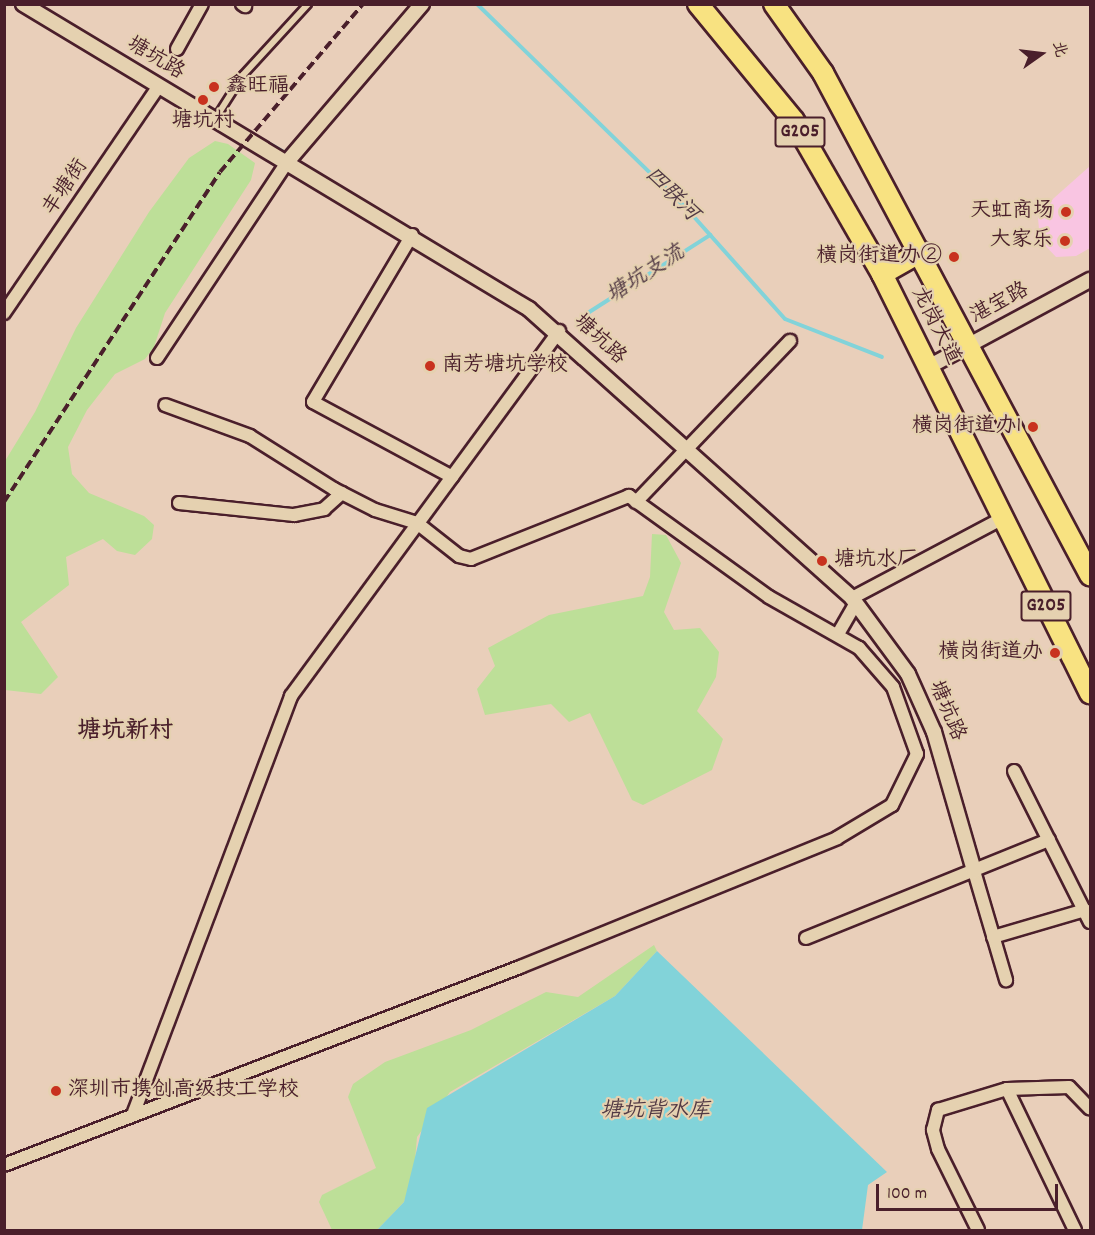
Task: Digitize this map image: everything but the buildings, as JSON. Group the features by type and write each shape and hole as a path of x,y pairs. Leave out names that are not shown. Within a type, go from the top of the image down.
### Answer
{"highway":[{"name":"龙岗大道","path":"698,4 794,122 882,274 930,366 1001,519 1090,693"},
{"name":"龙岗大道","path":"774,4 823,73 1088,563"},
{"path":"882,274 921,252"}],"street":[{"name":"塘坑路","path":"23,4 41,9 159,86 412,235 559,331 684,448 854,601 908,675 934,732 974,871"},
{"path":"177,49 202,4"},
{"path":"157,358 288,162 422,4"},
{"name":"丰塘街","path":"4,313 159,86"},
{"path":"412,235 313,402 452,477"},
{"name":"湛宝路","path":"930,366 1090,280"},
{"path":"134,1112 291,696 559,331"},
{"path":"636,501 684,448 789,341"},
{"path":"4,1165 134,1112 520,967 877,818 892,805 913,770 915,739 893,687 859,648 838,634 769,597 629,496 606,503 471,559 459,556 417,523 375,510 342,493 250,436 165,405"},
{"path":"179,503 294,515 324,509 342,493"},
{"path":"838,634 854,601 1001,519"},
{"path":"1014,771 1090,922"},
{"path":"806,938 1049,840"},
{"path":"974,871 1006,980"},
{"path":"993,937 1084,910"},
{"path":"978,1230 933,1130 938,1110 1007,1089 1069,1087 1090,1110"},
{"path":"1007,1089 1075,1230"}],"lane":[{"path":"215,119 243,75 308,4"}],"green space":[{"path":"215,141 228,144 255,163 251,180 165,313 154,347 145,359 115,374 87,410 68,447 72,474 89,493 144,516 154,525 152,539 135,555 117,551 103,539 66,557 69,585 21,622 58,677 41,694 5,690 5,461 35,412 76,328 149,212 189,158"},
{"path":"652,534 666,535 681,563 664,612 674,630 700,628 719,652 716,677 697,711 723,739 712,770 643,805 632,800 590,713 569,722 551,704 485,715 477,689 495,666 488,648 549,615 643,596 650,577"},
{"path":"654,945 657,951 615,996 450,1092 417,1137 414,1172 404,1202 377,1230 332,1230 319,1202 322,1195 376,1168 348,1097 353,1084 385,1062 471,1030 546,992 578,997"}],"water":[{"name":"塘坑背水库","path":"657,951 887,1172 868,1185 862,1230 377,1230 404,1202 427,1108 615,996"}],"waterway":[{"name":"四联河","path":"477,4 687,209 785,319 882,357"},
{"name":"塘坑支流","path":"245,130 282,151"},
{"name":"塘坑支流","path":"583,316 710,235"}],"railway":[{"path":"4,502 220,172 363,4"}],"place":[{"name":"鑫旺福","path":"214,87"},
{"name":"塘坑村","path":"203,100"},
{"name":"天虹商场","path":"1066,212"},
{"name":"大家乐","path":"1065,241"},
{"name":"横岗街道办②","path":"954,257"},
{"name":"南芳塘坑学校","path":"430,366"},
{"name":"横岗街道办1","path":"1033,427"},
{"name":"塘坑水厂","path":"822,561"},
{"name":"横岗街道办","path":"1055,653"},
{"name":"深圳市携创高级技工学校","path":"56,1091"}],"district":[{"name":"塘坑新村","path":"125,733"}]}
